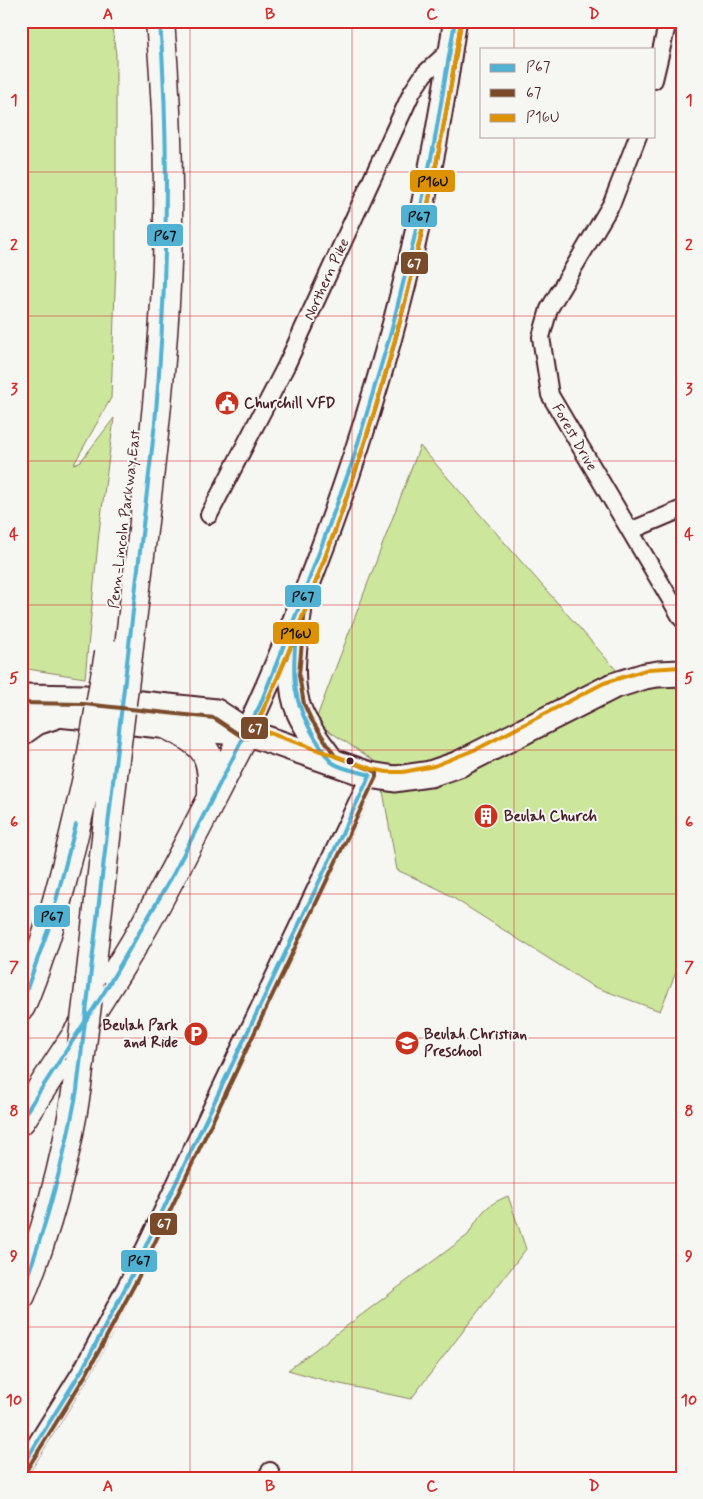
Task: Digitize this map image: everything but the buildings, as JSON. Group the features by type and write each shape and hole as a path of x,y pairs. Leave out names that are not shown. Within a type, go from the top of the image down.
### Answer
{"highway":[{"name":"Penn-Lincoln Parkway East","path":"118,654 148,264 149,159 141,21"},
{"name":"Penn-Lincoln Parkway East","path":"21,1295 39,1247 55,1194 73,1117 90,980 102,766 155,423 167,265 168,158 160,21"},
{"path":"167,725 196,740 206,751 211,767 212,801"},
{"path":"21,1120 134,943 174,873 246,732"},
{"name":"Penn-Lincoln Parkway East","path":"21,1006 102,766"}],"main road":[{"path":"246,732 260,704 299,607 352,463 391,332 425,192 455,21"},
{"path":"299,607 294,659 294,694 304,722 332,762"},
{"path":"21,697 84,698 216,712 246,732 370,775 386,779 404,779 444,770 479,755 613,686 645,676 682,674"},
{"path":"21,712 214,731 246,732"}],"street":[{"path":"656,72 668,21"},
{"name":"Northern Pike","path":"209,515 286,366 412,92 424,74 451,49"},
{"name":"Forest Drive","path":"637,138 612,203 549,309 541,338 550,395 682,618"},
{"path":"630,531 682,509"},
{"path":"21,736 38,724 65,715"},
{"path":"21,1468 82,1370 131,1278 370,775"}],"green space":[{"path":"21,21 111,21 116,54 116,263 111,398 74,464 81,461 114,418 99,532 85,678 21,668"},
{"path":"420,446 632,688 682,683 682,958 660,1011 592,986 439,889 397,870 378,763 315,722"},
{"path":"508,1196 526,1249 411,1399 331,1382 288,1370 468,1235 476,1221 488,1207"}],"transit line":[{"name":"P67","path":"21,1294 54,1194 77,1090 155,423 162,323 166,222 165,122 160,21"},
{"name":"P67","path":"21,1120 105,991 174,873 260,705 299,607 352,463 391,332 414,239 434,144 455,21"},
{"name":"67","path":"21,703 84,704 214,718 244,738 248,738 251,735 281,670 317,580 349,492 390,360 423,227 450,91 461,22"},
{"name":"P16U","path":"461,22 450,92 423,228 389,361 348,494 324,560 274,687 255,728 372,769 387,772 403,772 434,766 479,748 604,683 649,669 682,667"},
{"name":"67","path":"26,1471 87,1373 137,1280 376,777 376,773 373,770 335,756 311,719 304,704 299,675 305,608"},
{"name":"P67","path":"21,1468 82,1370 131,1277 370,775 341,767 331,761 324,753 309,727 298,702 294,677 296,634"},
{"name":"P67","path":"21,1005 49,927 76,825"}],"place":[{"name":"Churchill VFD","path":"227,403"},
{"name":"Beulah Church","path":"486,816"},
{"name":"Beulah Park and Ride","path":"196,1034"},
{"name":"Beulah Christian Preschool","path":"407,1043"}]}
